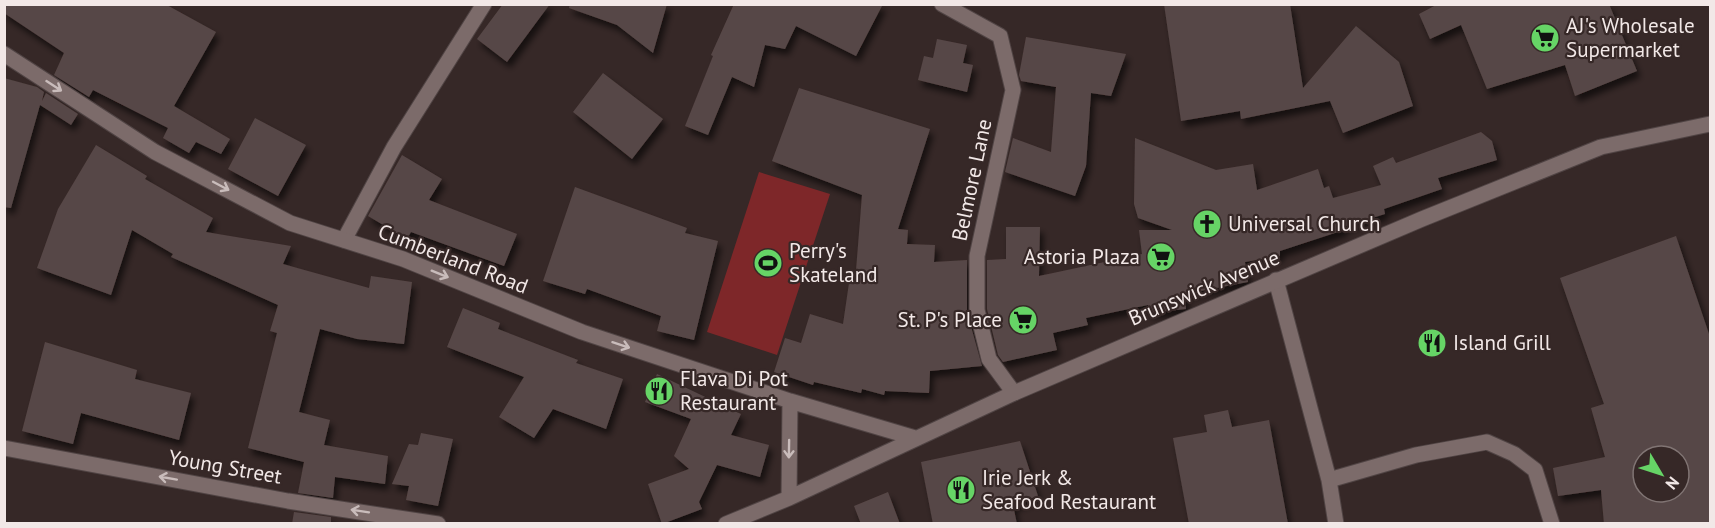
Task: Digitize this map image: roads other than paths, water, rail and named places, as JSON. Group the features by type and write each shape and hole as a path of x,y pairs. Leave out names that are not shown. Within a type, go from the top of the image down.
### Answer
{"street":[{"path":"344,240 394,147 484,4"},
{"name":"Belmore Lane","path":"942,4 1000,36 1013,90 977,256 978,310 989,359 1014,393"},
{"name":"Cumberland Road","path":"4,54 155,152 290,223 403,259 582,332 790,401 915,438"},
{"name":"Brunswick Avenue","path":"726,524 789,498 1014,393 1276,280 1601,147 1710,124"},
{"path":"1276,280 1329,480 1336,524"},
{"path":"789,498 790,401"},
{"path":"1329,480 1416,455 1487,442 1514,454 1535,470 1552,524"},
{"name":"Young Street","path":"4,448 288,501 438,524"}],"place":[{"name":"AJ's Wholesale Supermarket","path":"1545,38"},
{"name":"Universal Church","path":"1207,224"},
{"name":"Astoria Plaza","path":"1161,257"},
{"name":"Perry's Skateland","path":"768,263"},
{"name":"St. P's Place","path":"1023,320"},
{"name":"Island Grill","path":"1432,343"},
{"name":"Flava Di Pot Restaurant","path":"659,391"},
{"name":"Irie Jerk & Seafood Restaurant","path":"961,490"}]}
